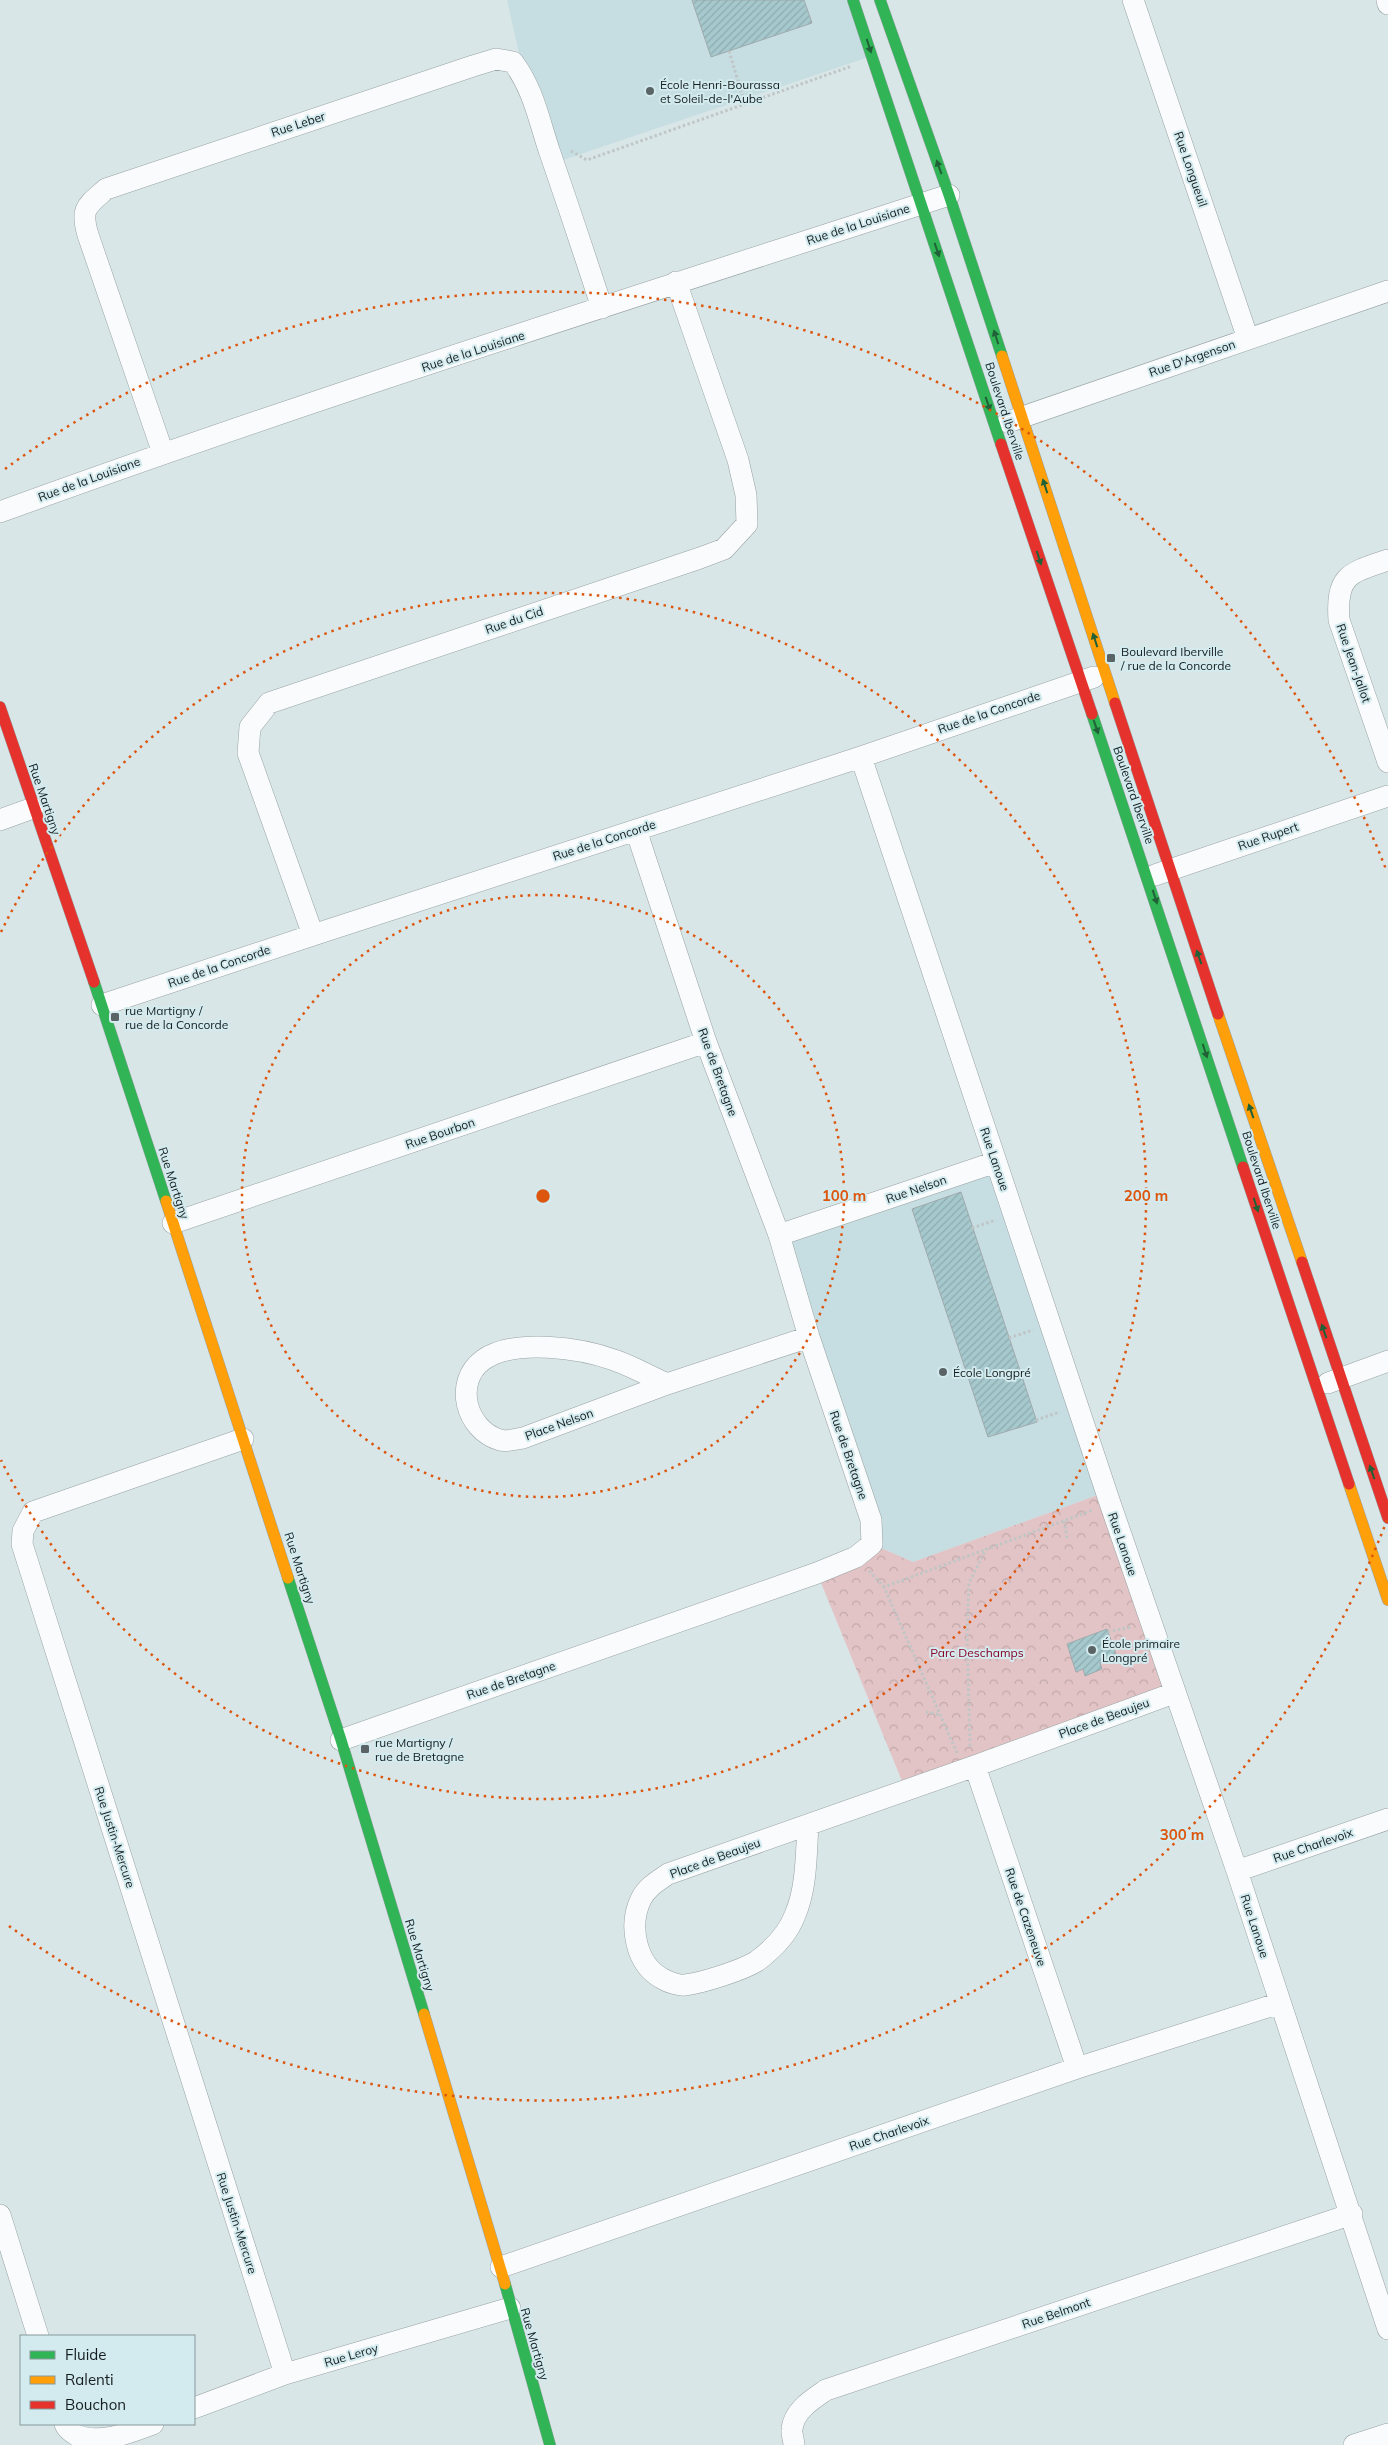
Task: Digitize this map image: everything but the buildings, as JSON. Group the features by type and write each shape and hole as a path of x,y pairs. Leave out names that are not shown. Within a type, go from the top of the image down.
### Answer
{"street":[{"name":"Boulevard Iberville","path":"853,0 1080,681 1148,877 1316,1388 1388,1600"},
{"name":"Boulevard Iberville","path":"880,0 949,194 1170,870 1388,1518"},
{"name":"Rue Longueuil","path":"1133,0 1248,339"},
{"path":"1387,0 1388,4"},
{"name":"Rue Leber","path":"163,453 88,235 83,218 89,204 106,188 473,66 496,59 513,62 524,76 536,106 602,308"},
{"name":"Rue de la Louisiane","path":"0,512 163,453 676,282 949,194"},
{"name":"Rue du Cid","path":"313,935 248,753 250,727 268,703 700,558 724,549 747,524 746,495 738,460 676,282"},
{"name":"Rue D'Argenson","path":"996,427 1388,292"},
{"name":"Rue Jean-Jallot","path":"1388,560 1359,570 1344,581 1338,596 1339,620 1388,762"},
{"name":"Rue de la Concorde","path":"102,1006 313,935 861,757 1106,673"},
{"name":"Rue Martigny","path":"0,707 102,1006 341,1740 500,2268 550,2445"},
{"name":"Rue Lanoue","path":"861,757 1150,1623 1238,1871 1280,2003 1352,2214 1388,2329"},
{"name":"Rue Rupert","path":"1148,877 1388,796"},
{"path":"0,820 33,808"},
{"name":"Rue de Bretagne","path":"341,1740 818,1573 856,1557 872,1544 871,1520 809,1337 779,1235 706,1042 636,830"},
{"name":"Rue Bourbon","path":"173,1223 706,1042"},
{"name":"Rue Nelson","path":"779,1235 996,1162"},
{"name":"Place Nelson","path":"666,1384 613,1359 533,1346 501,1352 483,1360 466,1385 466,1403 473,1419 485,1432 501,1440 522,1438 666,1384 809,1337"},
{"path":"1316,1388 1388,1361"},
{"name":"Rue Justin-Mercure","path":"243,1439 33,1512 23,1531 22,1544 285,2374"},
{"name":"Place de Beaujeu","path":"808,1825 804,1879 796,1915 779,1943 755,1962 714,1978 683,1985 663,1979 644,1963 636,1942 635,1918 641,1899 650,1886 668,1874 808,1825 968,1757 1174,1693"},
{"name":"Rue de Cazeneuve","path":"968,1757 1077,2068"},
{"name":"Rue Charlevoix","path":"1238,1871 1388,1819"},
{"name":"Rue Charlevoix","path":"500,2268 1077,2068 1280,2003"},
{"name":"Rue Belmont","path":"794,2445 792,2429 798,2414 808,2401 826,2390 1352,2214"},
{"path":"0,2215 38,2335"},
{"name":"Rue Leroy","path":"195,2408 285,2374 510,2308"},
{"path":"66,2425 67,2429 84,2441 103,2442 150,2425"},
{"path":"1354,2445 1388,2434"}],"path":[{"path":"729,51 745,104"},
{"path":"564,147 587,160 873,59"},
{"path":"968,1757 942,1715 884,1587 1110,1503"},
{"path":"1064,1521 1067,1538"},
{"path":"968,1757 967,1632 969,1583 987,1549"},
{"path":"1108,1632 1150,1623"},
{"path":"926,1712 942,1715"}],"shaded area":[{"name":"École Henri-Bourassa et Soleil-de-l'Aube","path":"507,0 853,0 872,56 554,163 524,76"},
{"name":"École Longpré","path":"996,1162 1106,1492 913,1562 872,1544 779,1235"}],"green space":[{"name":"Parc Deschamps","path":"1106,1492 1174,1693 906,1791 817,1573 872,1544 913,1562"}],"traffic: fast":[{"path":"853,0 1001,444"},
{"path":"880,0 949,195 1002,356"},
{"path":"1092,714 1243,1167"},
{"path":"94,982 166,1201"},
{"path":"288,1578 341,1740 424,2014"},
{"path":"505,2284 550,2445"}],"traffic: slow":[{"path":"1002,356 1115,703"},
{"path":"1218,1014 1302,1262"},
{"path":"166,1201 288,1578"},
{"path":"1349,1484 1388,1600"},
{"path":"424,2014 505,2284"}],"traffic: jam":[{"path":"1001,444 1092,714"},
{"path":"1115,703 1218,1014"},
{"path":"0,707 94,982"},
{"path":"1243,1167 1349,1484"},
{"path":"1302,1262 1388,1518"}],"place":[{"name":"École Henri-Bourassa et Soleil-de-l'Aube","path":"650,91"},
{"name":"Boulevard Iberville / rue de la Concorde","path":"1111,658"},
{"name":"rue Martigny / rue de la Concorde","path":"115,1017"},
{"name":"École Longpré","path":"943,1372"},
{"name":"École primaire Longpré","path":"1092,1650"},
{"name":"rue Martigny / rue de Bretagne","path":"365,1749"}]}
